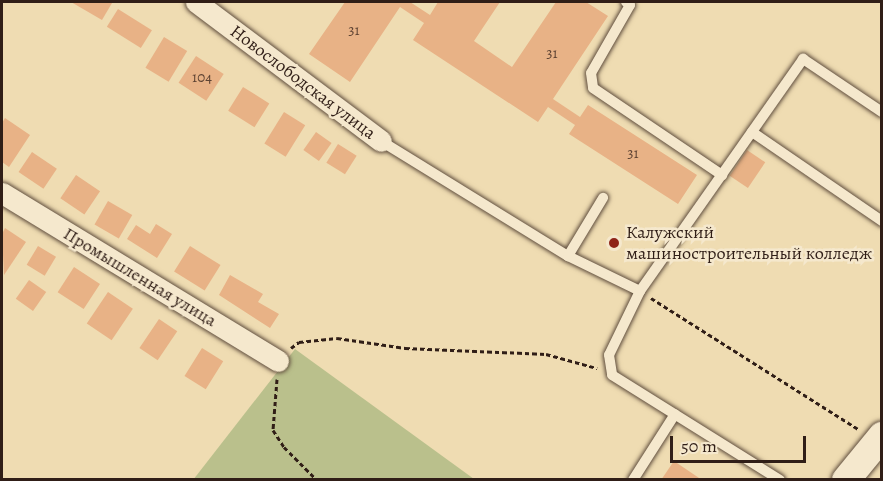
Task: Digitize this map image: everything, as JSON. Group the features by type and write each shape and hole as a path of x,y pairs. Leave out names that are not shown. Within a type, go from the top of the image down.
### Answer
{"street":[{"name":"Новослободская улица","path":"196,2 381,141"},
{"name":"Промышленная улица","path":"2,193 278,361"},
{"path":"846,480 880,438"}],"lane":[{"path":"626,2 630,5 591,73 593,88 722,175"},
{"path":"780,480 612,375 609,355 640,291 803,58 882,112"},
{"path":"752,132 882,221"},
{"path":"381,141 568,256 640,291"},
{"path":"568,256 603,198"},
{"path":"633,480 675,414"}],"path":[{"path":"640,291 880,438"},
{"path":"317,480 284,447 273,430 278,361 298,342 337,338 405,348 546,354 578,360 612,375"}],"green space":[{"path":"295,349 474,479 193,480"}],"building":[{"path":"71,2 110,2 112,3 102,20"},
{"path":"345,2 410,2 430,15 438,2 500,2 474,41 512,67 556,2 586,2 608,16 553,99 580,117 588,105 697,175 678,204 569,134 575,125 548,107 538,122 413,40 424,23 400,7 350,82 309,54"},
{"path":"118,9 152,30 141,48 107,27"},
{"path":"164,37 187,51 169,82 145,68"},
{"path":"196,56 224,74 206,101 179,83"},
{"path":"243,87 269,103 254,127 228,111"},
{"path":"284,112 305,125 286,157 264,143"},
{"path":"5,118 30,135 9,167 2,162 2,123"},
{"path":"316,132 332,143 319,161 303,150"},
{"path":"338,144 357,156 345,174 326,163"},
{"path":"747,150 765,162 748,188 730,176"},
{"path":"32,152 57,169 43,189 19,172"},
{"path":"76,175 100,191 84,214 60,198"},
{"path":"108,201 132,215 119,238 94,224"},
{"path":"156,224 172,234 157,258 127,239 136,225 150,234"},
{"path":"5,228 26,242 4,275 2,234"},
{"path":"38,246 56,257 45,276 27,265"},
{"path":"190,246 221,265 205,291 174,271"},
{"path":"74,267 100,284 84,309 58,292"},
{"path":"230,275 263,294 258,302 279,314 270,328 219,295"},
{"path":"29,280 46,292 33,311 16,299"},
{"path":"108,292 133,309 112,340 87,324"},
{"path":"159,319 177,331 158,360 139,348"},
{"path":"202,348 223,361 206,389 185,376"},
{"path":"674,461 702,480 661,480"}],"place":[{"name":"Калужский машиностроительный колледж","path":"614,243"}]}
